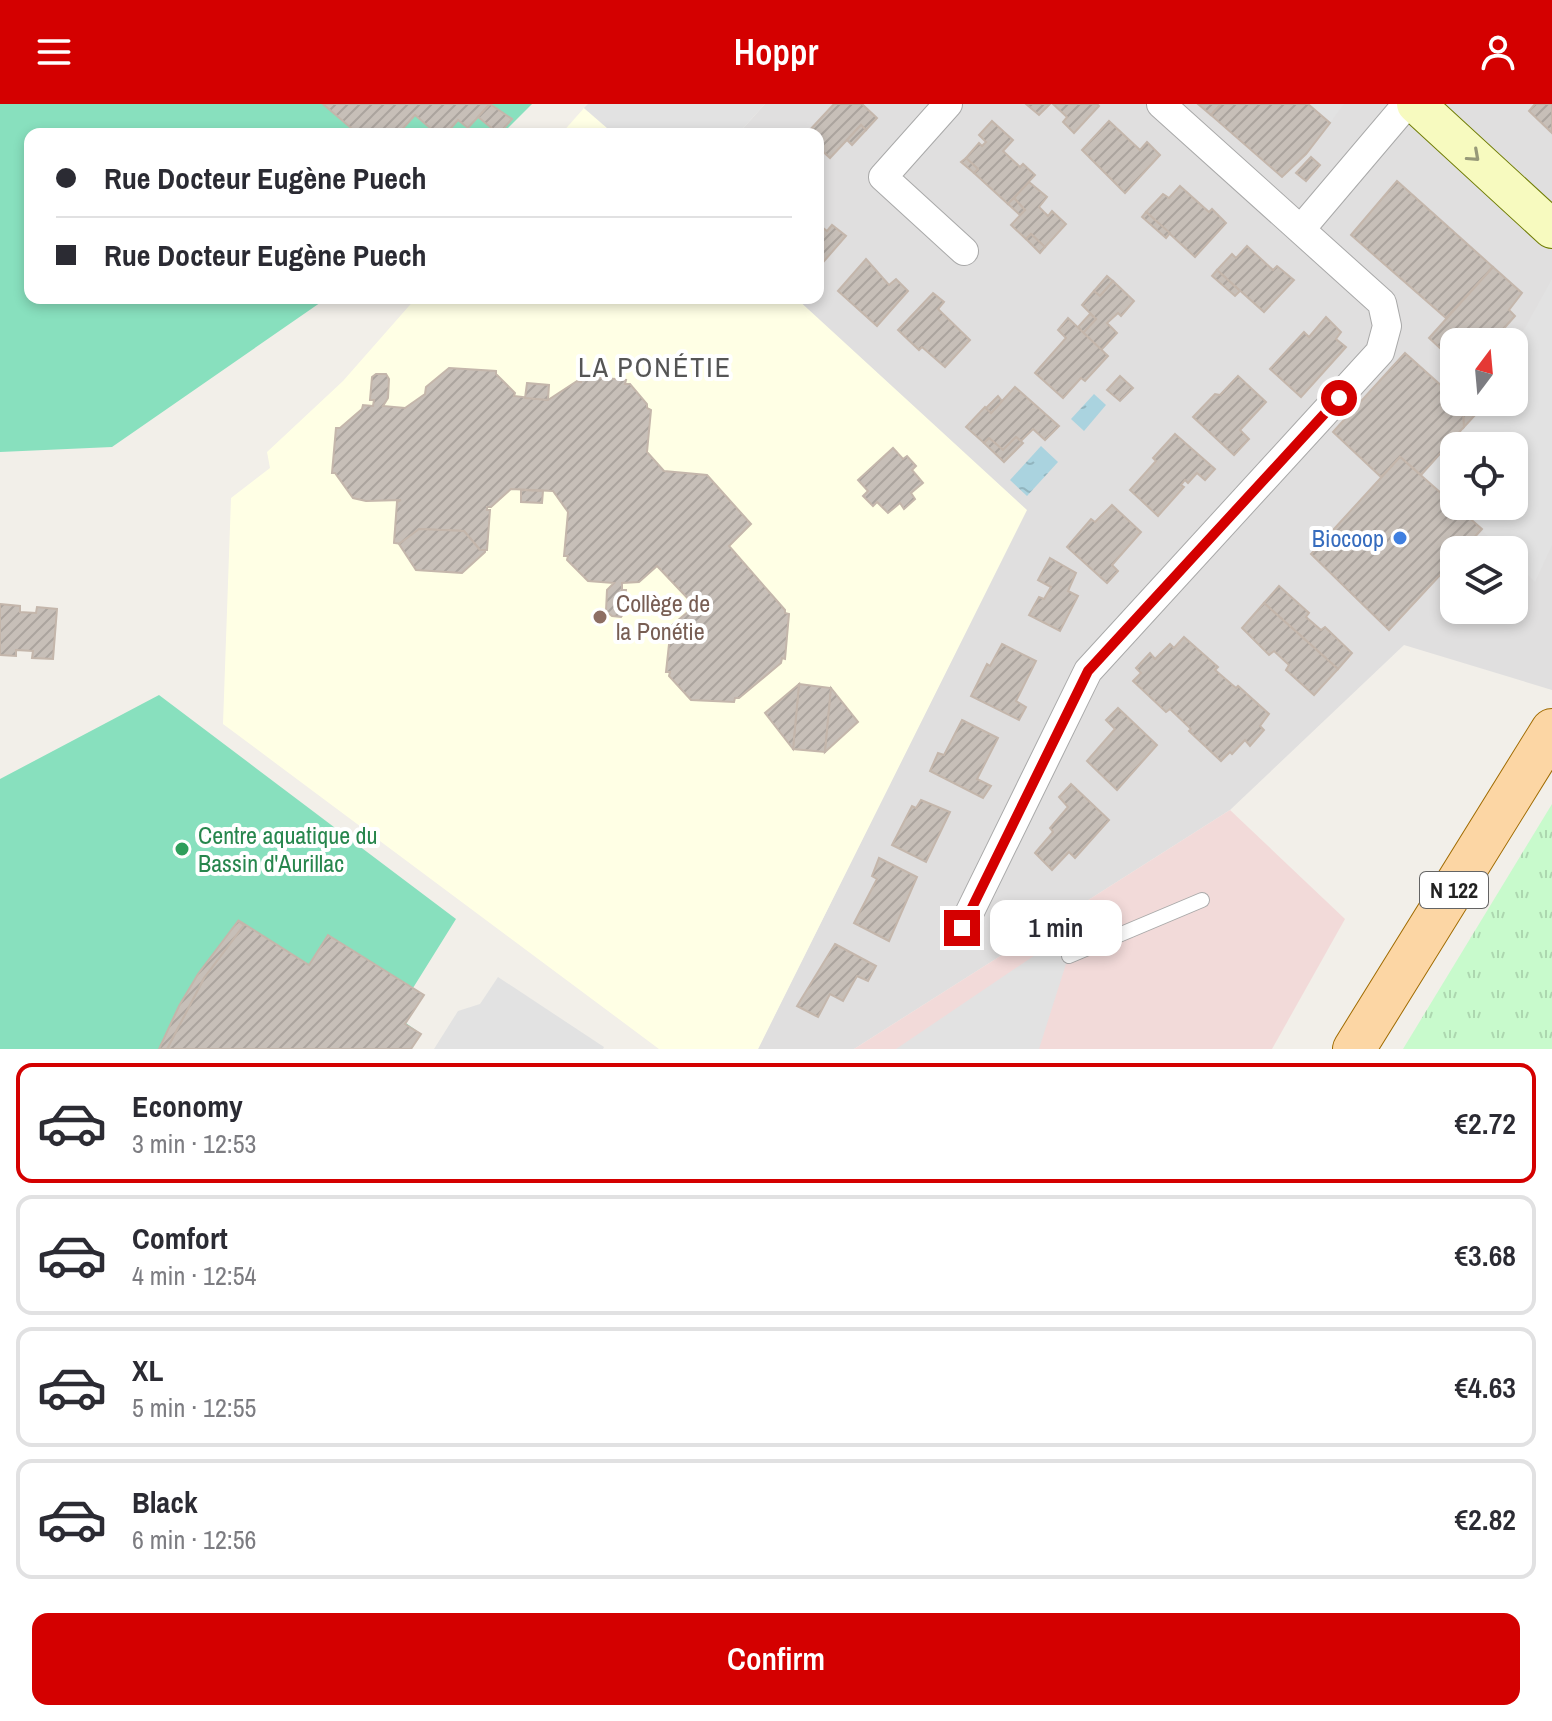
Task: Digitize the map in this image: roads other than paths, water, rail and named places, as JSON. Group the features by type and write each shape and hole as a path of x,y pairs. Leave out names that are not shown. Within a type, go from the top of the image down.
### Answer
{"main road":[{"name":"N 122","path":"1354,1049 1552,730"}],"street":[{"path":"948,104 883,177 964,251"},
{"path":"962,928 1088,671 1380,352 1387,326 1382,303 1161,104"},
{"path":"1301,229 1407,104"},
{"path":"1416,104 1552,229"},
{"path":"1454,104 1552,194"}],"lane":[{"path":"1069,956 1202,900"}],"water":[{"path":"1094,394 1106,405 1084,431 1071,419"},
{"path":"1041,446 1058,462 1027,496 1010,480"}],"place":[{"name":"Biocoop","path":"1400,538"},
{"name":"Collège de la Ponétie","path":"600,617"},
{"name":"Centre aquatique du Bassin d'Aurillac","path":"182,849"}],"district":[{"name":"LA PONÉTIE","path":"655,367"}]}
